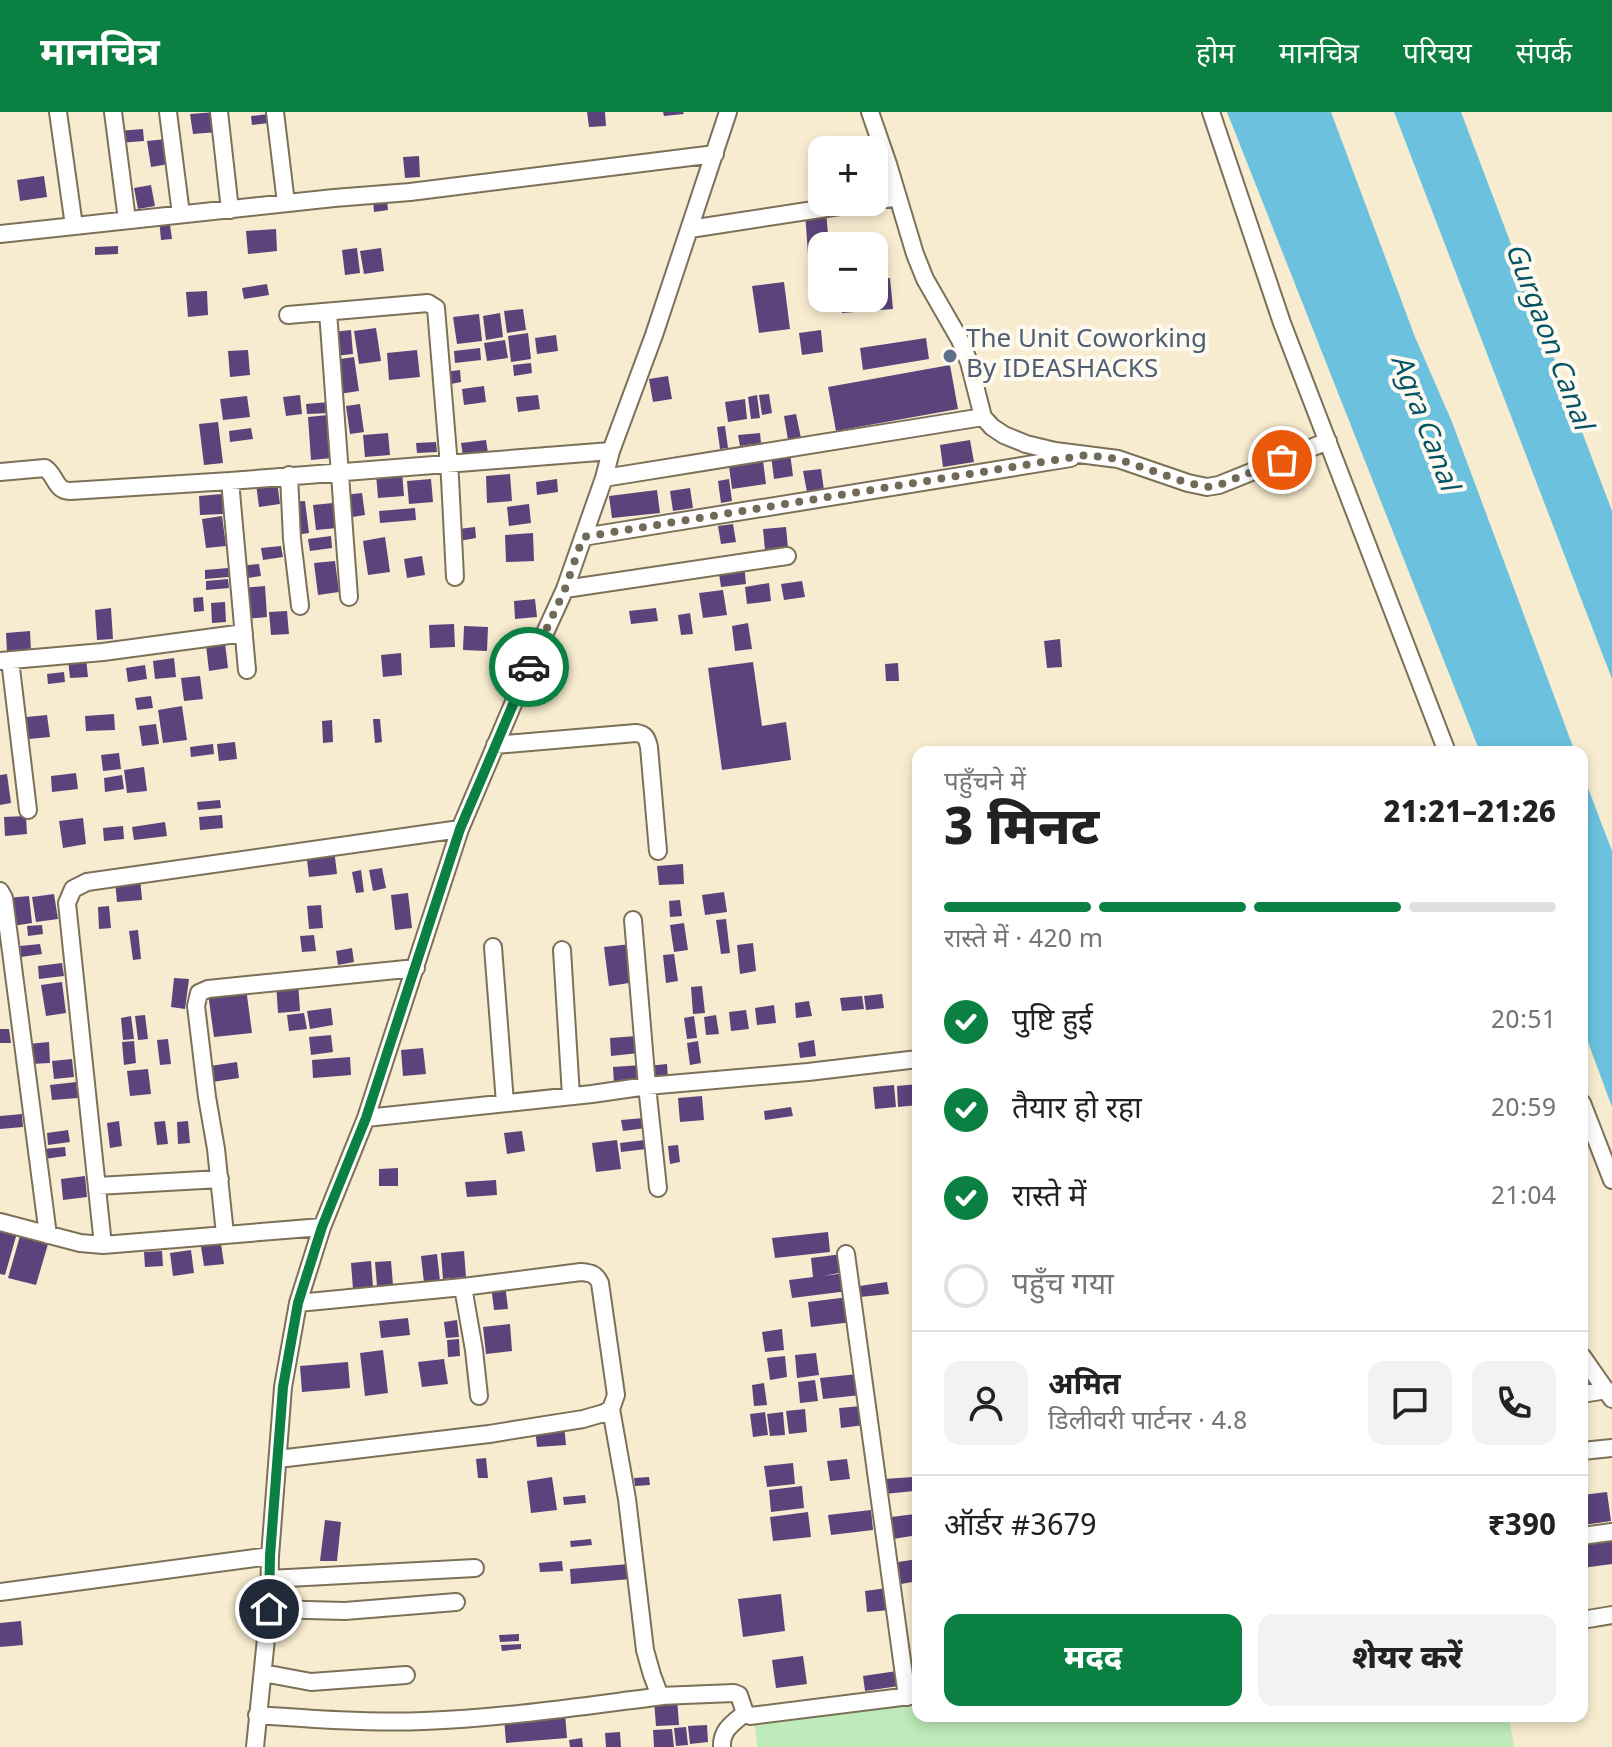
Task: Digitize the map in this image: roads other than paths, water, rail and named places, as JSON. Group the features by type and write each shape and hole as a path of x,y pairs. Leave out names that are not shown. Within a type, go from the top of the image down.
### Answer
{"street":[{"path":"58,112 74,226"},
{"path":"113,112 127,220"},
{"path":"168,112 181,214"},
{"path":"219,112 230,210"},
{"path":"275,112 286,203"},
{"path":"255,1747 269,1609 283,1387 298,1303 322,1227 366,1118 460,829 565,589 728,112"},
{"path":"870,112 925,279 960,340 983,417 992,427 1026,444 1118,459 1207,487 1228,482 1328,441"},
{"path":"1211,112 1282,323 1445,746"},
{"path":"0,234 426,190 715,154"},
{"path":"888,199 898,197"},
{"path":"690,229 808,211"},
{"path":"288,315 428,303 436,308 455,577"},
{"path":"328,312 349,597"},
{"path":"604,478 983,417"},
{"path":"0,472 45,468 59,488 65,491 611,451"},
{"path":"583,537 1086,455"},
{"path":"289,475 300,606"},
{"path":"230,481 247,670"},
{"path":"565,589 787,556"},
{"path":"28,810 5,660 103,652 244,633"},
{"path":"495,745 643,734 649,747 658,851"},
{"path":"103,1245 67,903 73,889 87,882 460,829"},
{"path":"0,891 4,898 48,1235"},
{"path":"633,920 658,1188"},
{"path":"493,947 505,1103"},
{"path":"562,950 571,1096"},
{"path":"225,1234 196,1006 199,993 208,989 416,968"},
{"path":"366,1118 912,1060"},
{"path":"1588,1118 1612,1180"},
{"path":"97,1186 220,1179"},
{"path":"0,1222 80,1243 103,1245 322,1227"},
{"path":"257,1715 423,1721 537,1713 663,1696 734,1693 739,1695 745,1713 750,1716 912,1696 846,1254"},
{"path":"278,1459 489,1434 583,1419 611,1409 616,1388 600,1283 590,1273 298,1303"},
{"path":"463,1287 479,1396"},
{"path":"1588,1364 1610,1395"},
{"path":"1588,1394 1610,1395"},
{"path":"611,1409 627,1499 645,1650 659,1694 663,1696"},
{"path":"1588,1450 1612,1448"},
{"path":"1588,1535 1612,1532"},
{"path":"0,1592 270,1556"},
{"path":"269,1579 475,1568"},
{"path":"269,1609 345,1611 456,1602"},
{"path":"1588,1619 1612,1615"},
{"path":"263,1673 311,1682 406,1675"},
{"path":"722,1747 721,1741 726,1731 745,1713"}],"water":[{"name":"Agra Canal","path":"1227,112 1331,112 1415,337 1452,422 1573,746 1478,746"},
{"path":"1394,112 1461,112 1612,511 1612,679"},
{"path":"1588,788 1612,851 1612,1107 1588,1042"}],"place":[{"name":"The Unit Coworking By IDEASHACKS","path":"950,356"}],"water label":[{"name":"Gurgaon Canal","path":"1547,337"}]}
